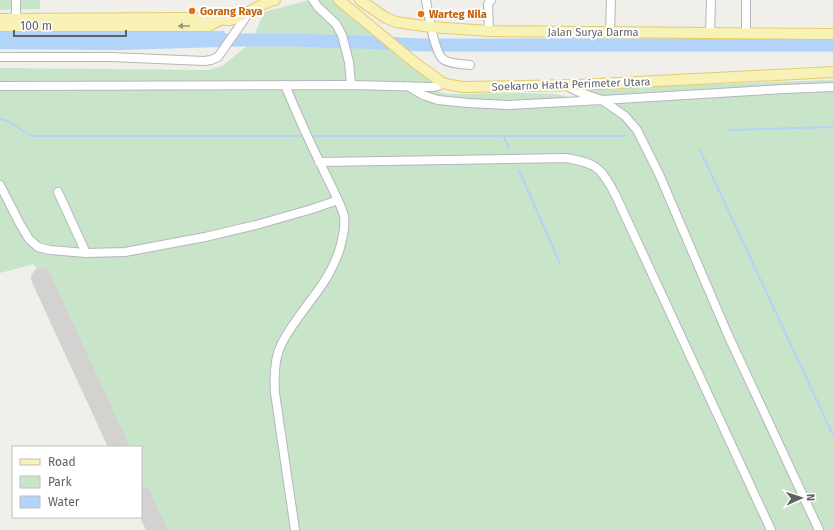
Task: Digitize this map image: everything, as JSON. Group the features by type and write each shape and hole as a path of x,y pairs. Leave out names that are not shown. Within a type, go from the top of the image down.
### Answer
{"main road":[{"path":"221,19 259,0"},
{"path":"0,26 16,23 186,18 230,20 275,0"},
{"name":"Soekarno Hatta Perimeter Utara","path":"339,0 414,62 443,83 462,87 567,86 833,72"},
{"name":"Jalan Surya Darma","path":"360,0 386,18 396,22 431,27 490,30 833,34"},
{"path":"0,19 16,23"}],"street":[{"path":"16,0 16,23"},
{"path":"313,0 318,7 336,24 342,35 349,62 351,85"},
{"path":"426,0 431,27 437,50 441,58 447,62 470,65"},
{"path":"490,30 488,4 491,0"},
{"path":"610,32 611,0"},
{"path":"746,0 746,33"},
{"path":"710,32 711,1"},
{"path":"0,57 111,57 204,61 212,60 218,57 252,10"},
{"path":"0,86 351,85 432,87 443,83"},
{"path":"285,85 305,133 344,215 344,234 341,249 332,270 291,328 281,346 276,360 275,393 295,530"},
{"path":"408,86 423,95 438,100 508,105 833,87"},
{"path":"567,86 581,93 602,100 625,116 637,130 659,174 728,335 819,530"},
{"path":"319,162 566,158 580,160 600,170 606,178 618,202 771,530"},
{"path":"0,185 29,240 38,247 50,250 86,253 125,252 178,242 256,225 338,200"},
{"path":"58,192 86,253"}],"green space":[{"path":"0,0 40,0 40,9 0,10"},
{"path":"309,0 334,0 432,82 432,90 447,94 555,94 578,99 583,89 833,80 833,530 157,530 142,498 142,446 119,446 34,264 0,273 0,68 209,70 222,66 251,43 264,12"}],"water":[{"path":"0,31 224,31 227,39 220,47 121,50 0,49"}],"waterway":[{"path":"217,40 294,40 420,45 833,45"},
{"path":"0,119 8,121 31,136 304,136"},
{"path":"729,130 833,127"},
{"path":"309,136 625,136"},
{"path":"503,136 509,148"},
{"path":"700,150 833,435"},
{"path":"519,170 560,264"}],"taxiway":[{"path":"41,278 119,446"},
{"path":"142,498 157,530"}],"place":[{"name":"Gorang Raya","path":"192,11"},
{"name":"Warteg Nila","path":"421,14"}]}
